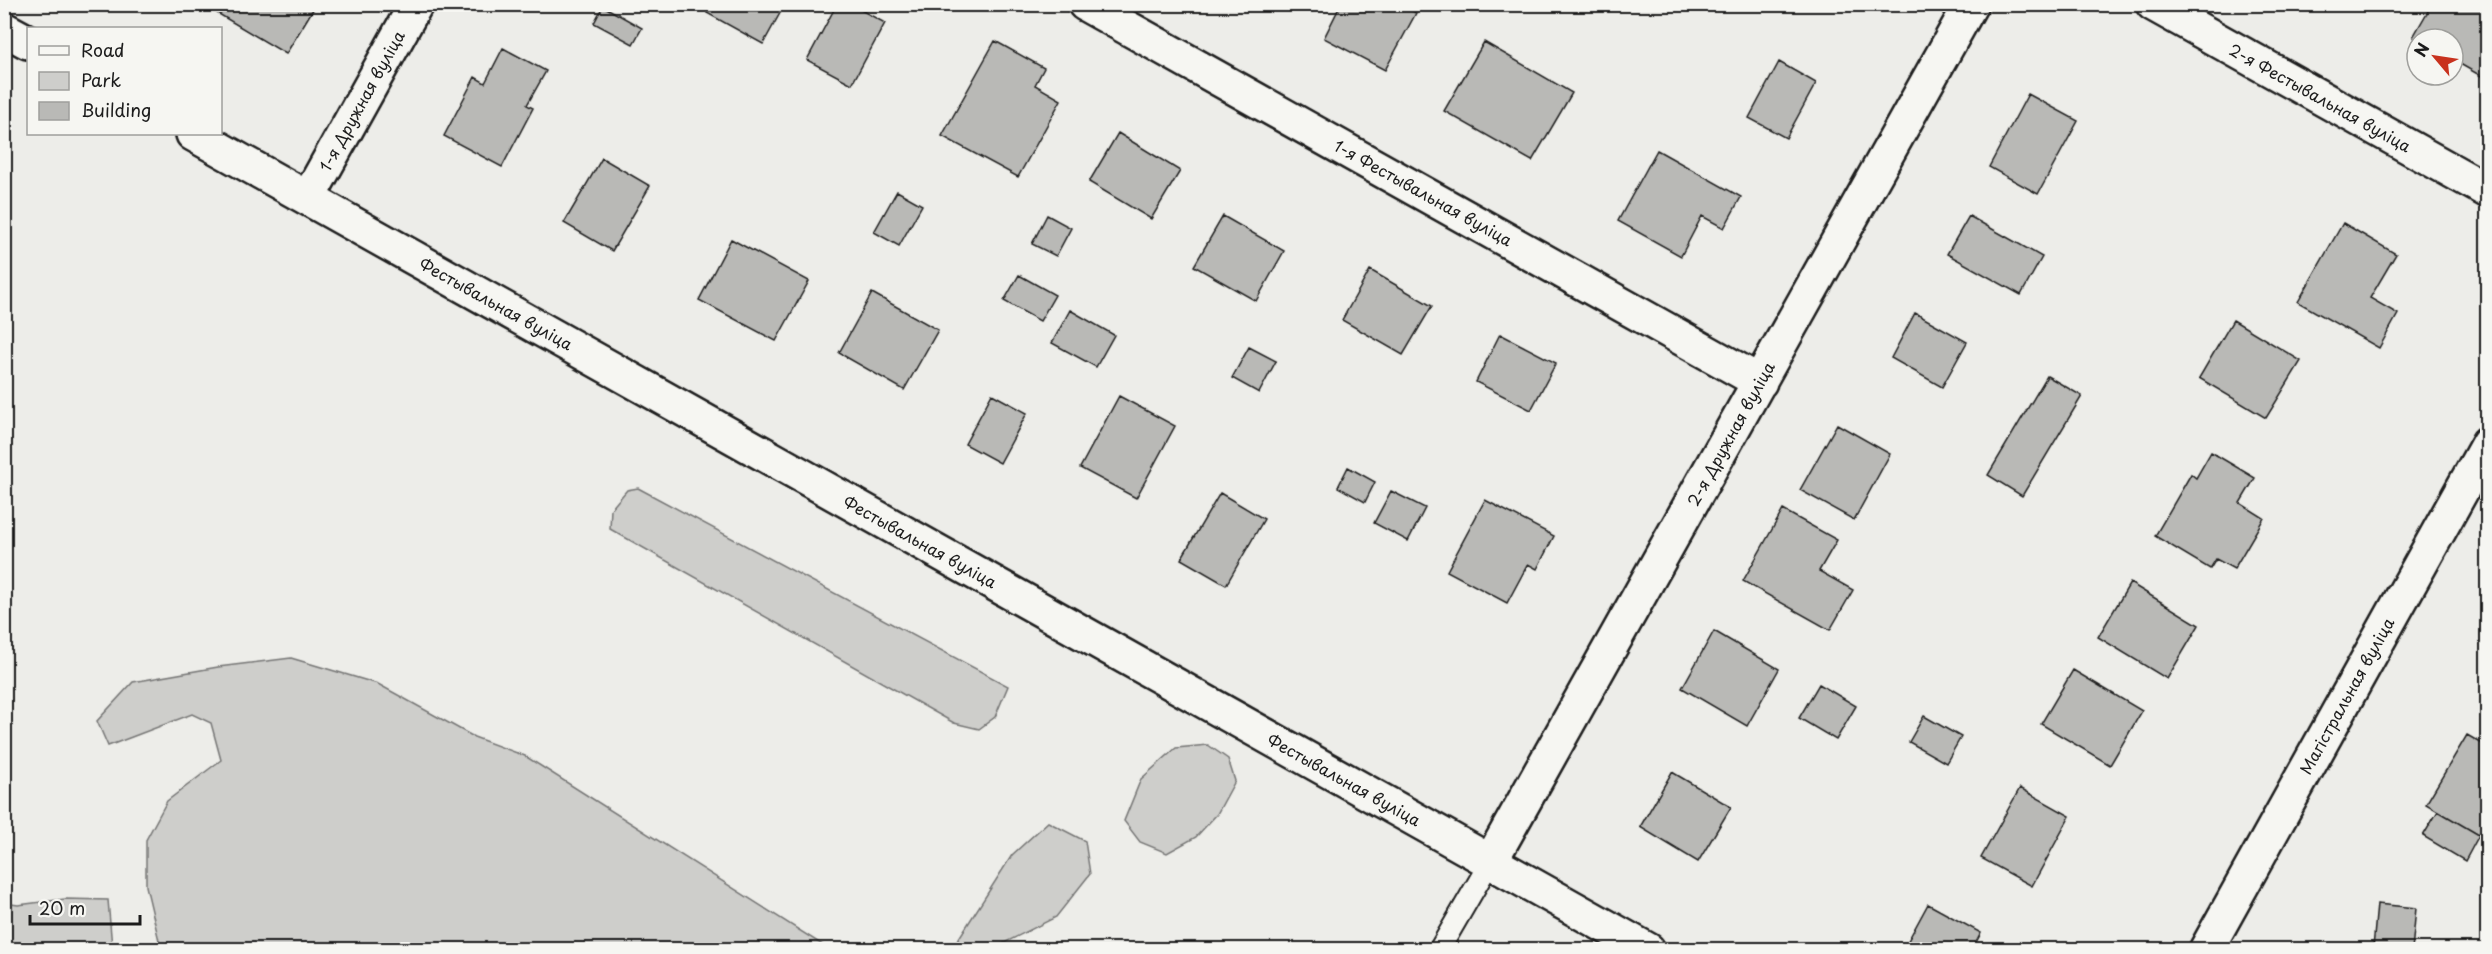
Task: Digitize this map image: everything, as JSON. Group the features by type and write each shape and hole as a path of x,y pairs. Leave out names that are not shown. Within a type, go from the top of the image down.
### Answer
{"street":[{"name":"1-я Дружная вуліца","path":"308,198 416,4"},
{"name":"1-я Фестывальная вуліца","path":"1085,4 1760,382"},
{"name":"2-я Дружная вуліца","path":"1490,862 1971,4"},
{"name":"2-я Фестывальная вуліца","path":"2154,4 2487,191"},
{"path":"4,29 27,41"},
{"name":"Фестывальная вуліца","path":"194,135 1648,950"},
{"name":"Магістральная вуліца","path":"2206,950 2487,443"}],"lane":[{"path":"1439,950 1490,862"}],"green space":[{"path":"638,488 1008,686 995,717 979,729 954,723 610,529 611,509 627,490"},
{"path":"291,658 378,684 474,737 525,756 829,949 161,949 146,886 146,840 167,801 221,760 211,723 192,714 108,746 97,721 133,682 218,667"},
{"path":"1208,745 1228,759 1235,781 1217,814 1196,837 1167,853 1140,842 1124,821 1141,779 1176,748"},
{"path":"1048,822 1085,841 1090,874 1056,917 1000,945 1000,949 952,949 1012,855"},
{"path":"65,899 108,900 112,947 110,949 5,949 5,903 18,905"}],"building":[{"path":"209,4 313,4 315,6 286,54 207,7"},
{"path":"712,4 785,4 763,44 707,13"},
{"path":"837,4 850,4 885,23 852,84 807,60"},
{"path":"1341,4 1400,4 1416,13 1385,70 1324,38"},
{"path":"2432,4 2488,6 2488,80 2465,67 2465,27 2419,27"},
{"path":"603,6 642,28 633,44 594,23"},
{"path":"995,41 1044,68 1035,85 1061,100 1018,177 942,136"},
{"path":"1484,42 1572,93 1532,161 1444,111"},
{"path":"503,48 546,71 527,105 533,108 502,167 444,136 475,77 485,83"},
{"path":"1779,62 1816,83 1786,138 1749,118"},
{"path":"2028,94 2078,121 2038,194 1989,167"},
{"path":"1118,133 1180,171 1151,219 1089,182"},
{"path":"1657,150 1741,197 1724,228 1702,216 1681,256 1618,221"},
{"path":"602,158 650,186 612,251 564,223"},
{"path":"897,191 922,205 899,246 874,232"},
{"path":"1047,215 1071,228 1056,256 1032,244"},
{"path":"1223,216 1284,251 1256,301 1194,266"},
{"path":"1969,216 2042,257 2021,295 1947,254"},
{"path":"2343,223 2396,254 2370,298 2398,314 2379,348 2298,302"},
{"path":"731,239 809,281 776,341 699,300"},
{"path":"1370,270 1432,306 1403,355 1342,320"},
{"path":"1019,275 1055,295 1040,321 1004,301"},
{"path":"872,293 938,330 904,390 839,353"},
{"path":"1070,310 1114,335 1096,367 1052,343"},
{"path":"1915,313 1967,342 1942,387 1891,358"},
{"path":"2233,320 2301,361 2266,418 2199,378"},
{"path":"1500,334 1556,363 1531,410 1476,382"},
{"path":"1249,347 1276,361 1259,393 1232,378"},
{"path":"2047,376 2082,396 2022,496 1988,475"},
{"path":"992,394 1027,413 1000,463 965,444"},
{"path":"1119,396 1175,426 1136,498 1080,468"},
{"path":"1837,424 1890,454 1854,520 1800,490"},
{"path":"2211,452 2255,478 2240,503 2264,518 2234,569 2216,559 2210,569 2155,536 2191,474 2196,478"},
{"path":"1348,467 1375,482 1365,502 1338,487"},
{"path":"1391,491 1425,508 1408,541 1374,523"},
{"path":"1220,493 1264,519 1226,585 1181,559"},
{"path":"1485,500 1554,536 1537,569 1528,564 1507,603 1447,571"},
{"path":"1783,510 1837,540 1819,571 1853,590 1830,630 1743,581"},
{"path":"2130,583 2199,625 2167,679 2098,637"},
{"path":"1714,631 1779,669 1747,726 1682,688"},
{"path":"2073,670 2142,711 2110,765 2041,724"},
{"path":"1819,684 1856,706 1836,740 1799,718"},
{"path":"1924,716 1961,737 1946,763 1909,742"},
{"path":"2467,735 2488,747 2488,821 2479,835 2426,804"},
{"path":"1672,772 1731,807 1698,862 1640,827"},
{"path":"2020,788 2070,816 2032,886 1981,858"},
{"path":"2438,811 2479,835 2465,861 2423,836"},
{"path":"1928,904 1981,933 1972,950 1903,950"},
{"path":"2377,904 2416,908 2412,950 2373,948"}]}
